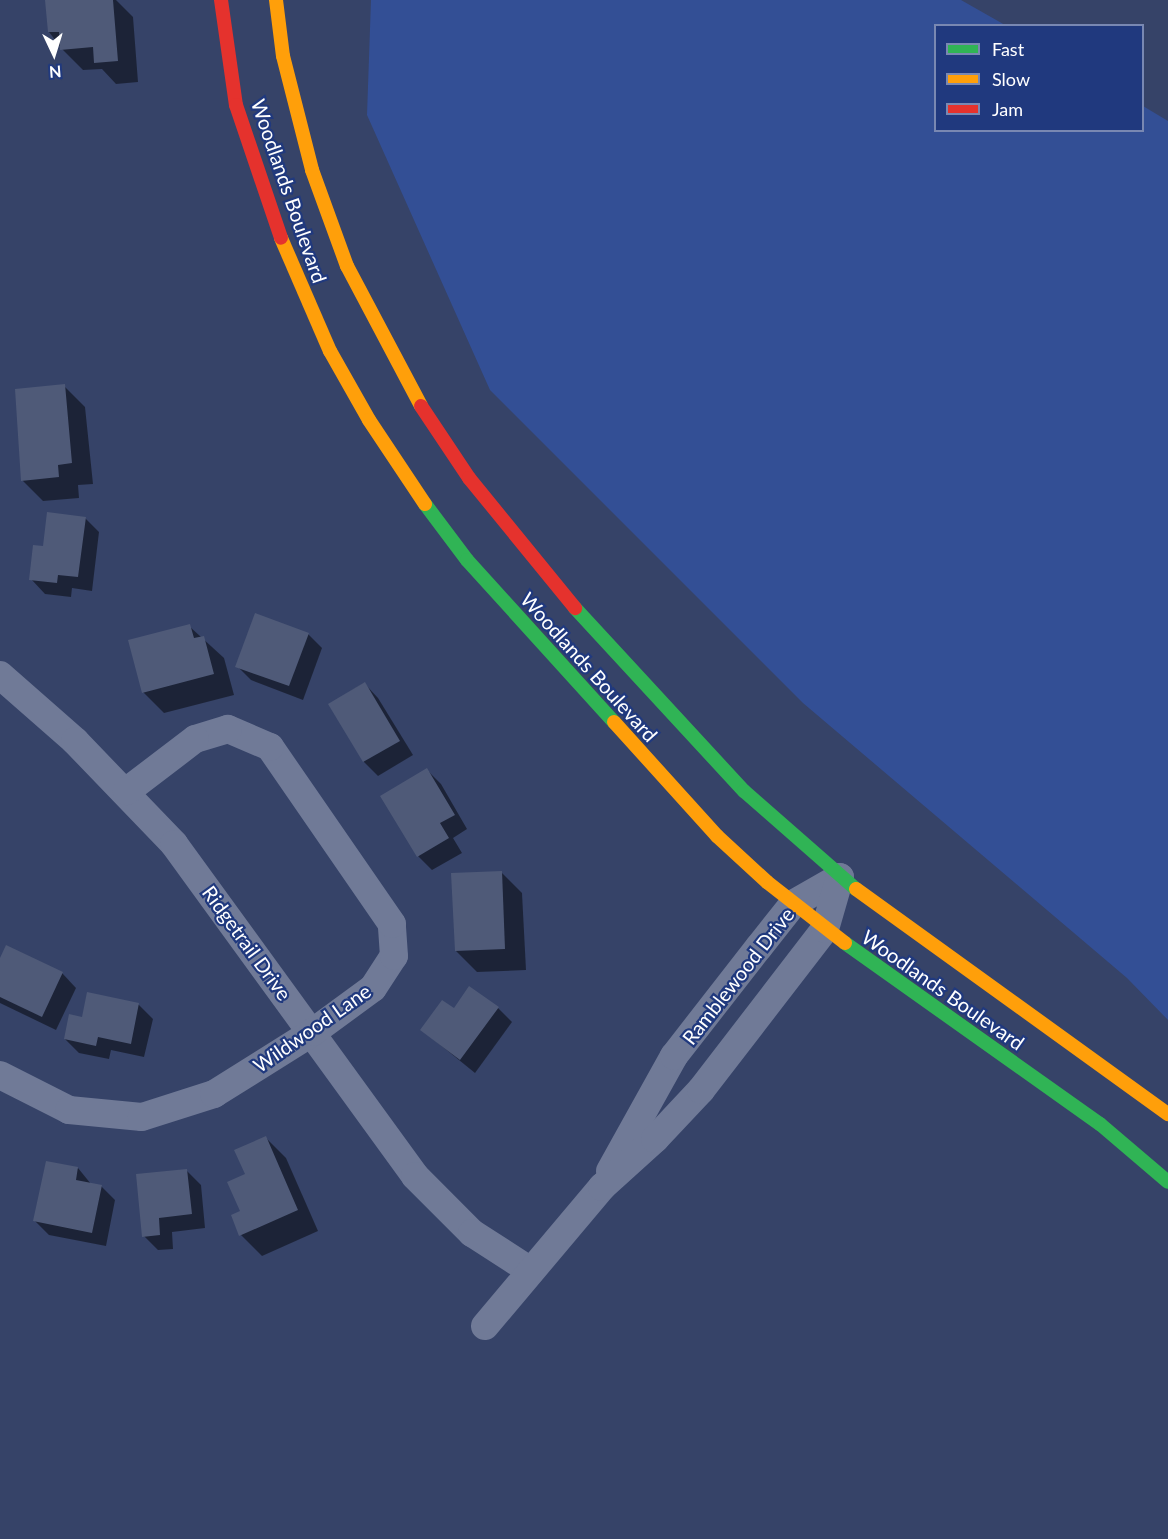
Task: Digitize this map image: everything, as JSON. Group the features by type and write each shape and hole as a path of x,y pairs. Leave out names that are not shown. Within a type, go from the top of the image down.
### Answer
{"street":[{"name":"Woodlands Boulevard","path":"221,0 236,105 286,256 330,351 369,420 420,498 506,604 717,836 825,929 1100,1125 1168,1182"},
{"name":"Woodlands Boulevard","path":"276,0 283,56 312,170 347,266 418,402 469,478 573,606 744,790 840,877 1168,1114"},
{"name":"Ridgetrail Drive","path":"0,675 127,791 174,844 313,1032 415,1176 442,1207 472,1233 531,1271"},
{"name":"Wildwood Lane","path":"0,1076 69,1110 142,1117 214,1094 313,1032 372,988 386,972 396,941 392,924 270,747 228,729 195,739 127,791"},
{"name":"Ramblewood Drive","path":"602,1187 674,1056 794,904 840,877"},
{"name":"Ramblewood Drive","path":"485,1326 602,1187 655,1139 700,1090 825,929 840,877"}],"shaded area":[{"path":"371,0 961,0 1003,24 934,24 934,132 1144,132 1144,107 1168,121 1168,1020 1127,978 803,703 490,390 367,115"}],"building":[{"path":"45,0 113,0 118,61 94,63 93,47 60,50 59,32 48,32"},
{"path":"65,384 72,463 58,465 59,477 21,481 15,389"},
{"path":"47,512 86,517 78,577 58,575 57,583 29,580 33,545 43,546"},
{"path":"255,613 309,633 289,686 235,667"},
{"path":"190,624 194,638 204,636 214,674 142,693 128,640"},
{"path":"365,682 400,741 363,762 328,704"},
{"path":"427,768 455,815 440,823 449,838 417,857 380,796"},
{"path":"502,871 505,949 455,951 451,873"},
{"path":"6,945 63,972 42,1017 0,997 0,958"},
{"path":"469,986 499,1007 460,1060 420,1030 442,1000 454,1008"},
{"path":"87,992 139,1003 131,1044 98,1037 96,1046 64,1039 69,1014 82,1017"},
{"path":"266,1136 298,1210 239,1236 231,1215 240,1211 227,1182 245,1174 234,1150"},
{"path":"46,1161 78,1167 76,1180 102,1185 92,1233 33,1221"},
{"path":"187,1169 192,1214 159,1218 160,1235 142,1237 136,1174"}],"traffic: fast":[{"path":"425,504 467,560 614,722"},
{"path":"575,608 744,791 856,889"},
{"path":"845,943 1100,1124 1168,1182"}],"traffic: slow":[{"path":"276,0 283,56 312,170 347,266 421,406"},
{"path":"281,238 330,351 369,420 425,504"},
{"path":"614,722 717,836 767,882 845,943"},
{"path":"856,889 1168,1114"}],"traffic: jam":[{"path":"221,0 236,105 281,238"},
{"path":"421,406 469,478 575,608"}]}
